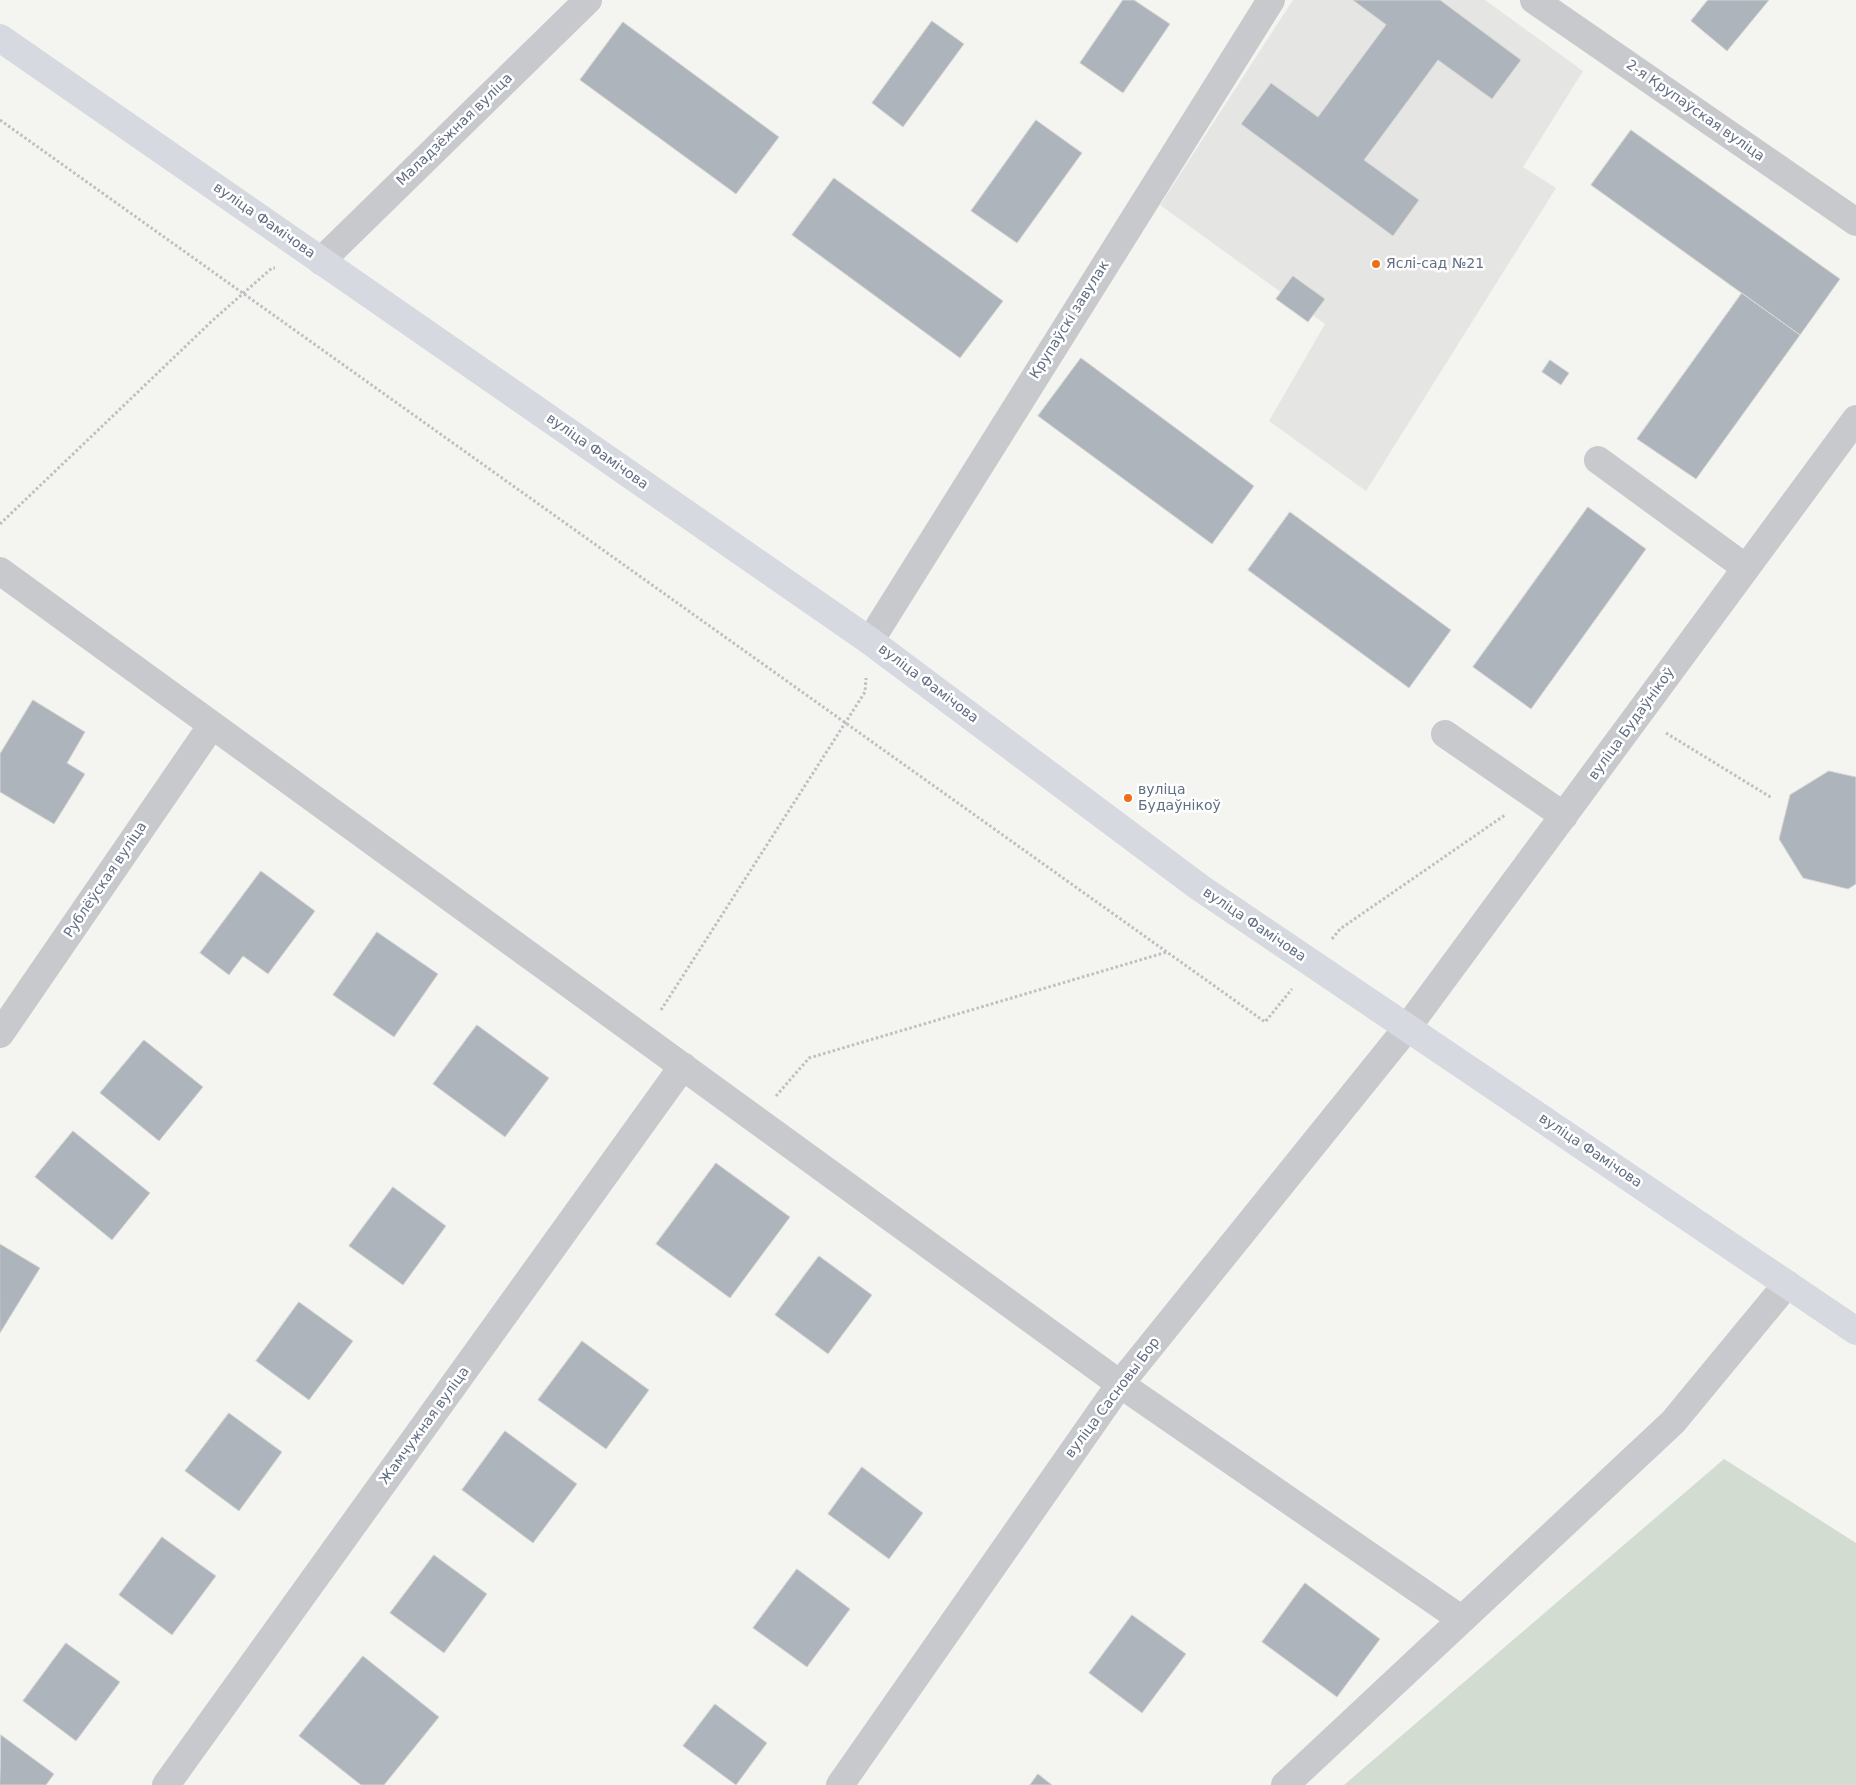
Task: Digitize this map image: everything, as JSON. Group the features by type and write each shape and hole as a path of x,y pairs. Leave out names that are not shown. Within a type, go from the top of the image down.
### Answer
{"main road":[{"name":"вуліца Фамічова","path":"0,38 870,641 1199,887 1856,1331"}],"street":[{"name":"Маладзёжная вуліца","path":"321,261 588,0"},
{"name":"Крупаўскі завулак","path":"870,641 1271,0"},
{"name":"2-я Крупаўская вуліца","path":"1534,0 1856,222"},
{"name":"вуліца Будаўнікоў","path":"1407,1028 1856,419"},
{"path":"1598,460 1746,568"},
{"path":"0,571 1120,1384 1461,1619"},
{"name":"Рублёўская вуліца","path":"0,1034 212,725"},
{"path":"1445,734 1564,816"},
{"name":"вуліца Сасновы Бор","path":"840,1785 1120,1384 1407,1028"},
{"name":"Жамчужная вуліца","path":"166,1785 683,1066"},
{"path":"1285,1785 1673,1422 1787,1284"}],"path":[{"path":"0,120 1265,1022 1340,929 1534,796"},
{"path":"0,524 243,293 272,268 321,261"},
{"path":"643,1038 865,692 870,641"},
{"path":"1638,716 1772,798"},
{"path":"755,1119 809,1058 1167,952"}],"shaded area":[{"name":"Яслі-сад №21","path":"1293,0 1485,0 1583,71 1523,167 1556,188 1366,491 1269,421 1325,324 1160,205"},
{"path":"1724,1459 1856,1543 1856,1785 1344,1785"}],"building":[{"path":"1123,0 1134,0 1170,24 1123,93 1080,63"},
{"path":"1353,0 1440,0 1521,60 1492,99 1438,60 1364,160 1419,200 1393,236 1241,124 1271,83 1318,117 1386,25"},
{"path":"1708,0 1769,0 1727,51 1691,21"},
{"path":"932,21 964,44 903,127 872,103"},
{"path":"623,22 779,137 736,194 580,80"},
{"path":"1036,120 1082,153 1017,243 971,211"},
{"path":"1631,130 1840,279 1800,335 1591,185"},
{"path":"834,178 1003,301 960,358 792,235"},
{"path":"1293,276 1325,299 1308,322 1276,299"},
{"path":"1742,293 1800,335 1696,479 1637,439"},
{"path":"1081,358 1254,486 1212,544 1038,416"},
{"path":"1550,360 1569,373 1561,385 1542,372"},
{"path":"1588,507 1646,549 1531,709 1473,667"},
{"path":"1290,512 1451,630 1409,688 1248,570"},
{"path":"33,700 85,732 67,763 85,774 54,824 0,792 0,754"},
{"path":"1829,771 1856,777 1856,884 1848,889 1803,878 1779,839 1790,795"},
{"path":"261,871 315,911 268,974 243,956 229,975 200,953"},
{"path":"377,932 438,974 394,1037 333,995"},
{"path":"477,1025 549,1078 505,1137 433,1084"},
{"path":"144,1040 203,1087 159,1141 100,1093"},
{"path":"73,1131 150,1193 112,1240 35,1177"},
{"path":"716,1163 790,1217 730,1298 656,1244"},
{"path":"393,1187 446,1226 403,1285 349,1246"},
{"path":"0,1244 40,1268 0,1333"},
{"path":"819,1256 872,1295 828,1354 775,1315"},
{"path":"299,1302 353,1341 309,1400 256,1361"},
{"path":"582,1341 649,1390 606,1449 538,1400"},
{"path":"229,1413 282,1452 239,1511 185,1471"},
{"path":"505,1431 577,1484 533,1543 462,1490"},
{"path":"862,1467 923,1513 889,1559 828,1514"},
{"path":"162,1537 216,1576 172,1635 119,1595"},
{"path":"434,1555 487,1594 444,1653 390,1613"},
{"path":"797,1569 850,1609 807,1667 753,1628"},
{"path":"1305,1583 1380,1639 1337,1697 1262,1642"},
{"path":"1132,1615 1186,1654 1142,1713 1089,1673"},
{"path":"66,1643 120,1682 76,1741 23,1701"},
{"path":"363,1656 439,1717 384,1785 361,1785 299,1736"},
{"path":"715,1704 767,1743 736,1785 683,1746"},
{"path":"1,1735 54,1774 46,1785 0,1785"},
{"path":"1038,1774 1052,1785 1030,1785"}],"place":[{"name":"Яслі-сад №21","path":"1376,264"},
{"name":"вуліца Будаўнікоў","path":"1128,798"}]}
